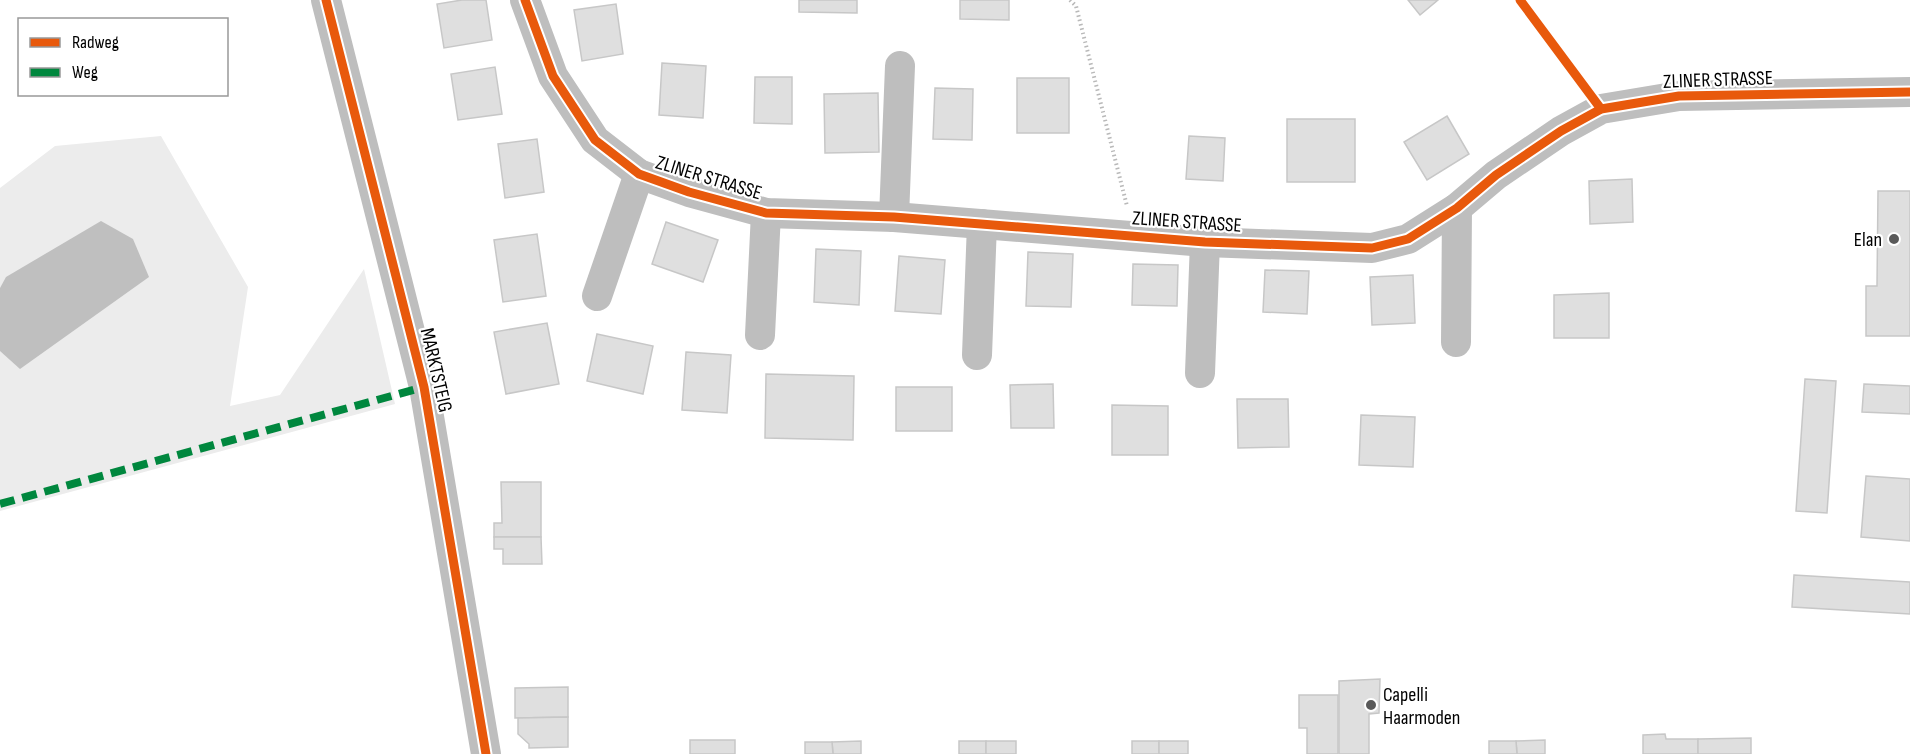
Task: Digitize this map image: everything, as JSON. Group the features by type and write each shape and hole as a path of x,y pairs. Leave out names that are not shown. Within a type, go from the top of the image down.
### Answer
{"street":[{"name":"MARKTSTEIG","path":"326,0 424,387 486,754"},
{"name":"ZLINER STRASSE","path":"525,0 553,76 595,140 639,174 689,192 766,213 894,217 1205,242 1372,248 1408,239 1457,208 1496,175 1561,131 1601,108 1679,96 1910,92"},
{"path":"894,217 900,66"},
{"name":"ZLINER STRASSE","path":"597,296 639,174"},
{"path":"1456,342 1457,208"},
{"name":"ZLINER STRASSE","path":"760,335 766,213"},
{"path":"977,355 982,224"},
{"name":"ZLINER STRASSE","path":"1200,374 1205,242"}],"path":[{"path":"1070,0 1076,6 1135,236"},
{"path":"1520,0 1601,108"}],"shaded area":[{"path":"161,136 248,287 230,406 280,395 364,269 395,404 0,511 0,188 55,146"},
{"path":"101,221 133,239 149,277 20,369 0,351 0,288 6,277"}],"building":[{"path":"462,0 486,0 492,40 444,48 437,4"},
{"path":"799,0 857,0 857,13 799,12"},
{"path":"960,0 1009,0 1009,20 960,19"},
{"path":"1408,0 1438,0 1420,15"},
{"path":"616,4 623,54 582,61 574,10"},
{"path":"662,63 706,66 703,118 659,115"},
{"path":"495,67 502,114 458,120 451,74"},
{"path":"755,77 792,77 792,124 754,123"},
{"path":"1017,78 1069,78 1069,133 1017,133"},
{"path":"935,88 973,89 972,140 933,139"},
{"path":"878,93 879,152 825,153 824,94"},
{"path":"1447,116 1469,154 1427,180 1404,142"},
{"path":"1287,119 1355,119 1355,182 1287,182"},
{"path":"1189,136 1225,138 1223,181 1186,179"},
{"path":"537,139 544,192 505,198 498,144"},
{"path":"1632,179 1633,222 1590,224 1589,181"},
{"name":"Elan","path":"1878,191 1910,191 1910,336 1866,336 1866,286 1877,286"},
{"path":"666,222 718,240 703,282 652,264"},
{"path":"537,234 546,296 503,302 494,240"},
{"path":"816,249 861,251 859,305 814,302"},
{"path":"1028,252 1073,254 1071,307 1026,306"},
{"path":"899,256 945,260 941,314 895,311"},
{"path":"1133,264 1178,265 1177,306 1132,305"},
{"path":"1265,270 1309,271 1307,314 1263,312"},
{"path":"1413,275 1415,323 1372,325 1370,277"},
{"path":"1609,293 1609,338 1554,338 1554,295"},
{"path":"547,323 559,384 506,394 494,332"},
{"path":"597,334 653,346 643,394 587,381"},
{"path":"686,352 731,355 727,413 682,410"},
{"path":"766,374 854,376 853,440 765,438"},
{"path":"1805,379 1836,381 1827,513 1796,511"},
{"path":"1053,384 1054,428 1011,428 1010,385"},
{"path":"1864,384 1910,386 1910,414 1862,412"},
{"path":"896,387 952,387 952,431 896,431"},
{"path":"1237,399 1288,399 1289,447 1238,448"},
{"path":"1112,405 1168,406 1168,455 1112,455"},
{"path":"1361,415 1415,417 1413,467 1359,465"},
{"path":"1866,476 1910,479 1910,541 1861,537"},
{"path":"501,482 541,482 541,537 494,537 494,523 502,523"},
{"path":"494,537 541,537 542,564 503,564 503,549 494,549"},
{"path":"1794,575 1910,582 1910,614 1792,607"},
{"path":"1380,679 1379,713 1369,714 1369,754 1339,754 1339,681"},
{"path":"568,687 568,717 515,718 515,688"},
{"path":"1299,695 1338,695 1338,754 1307,754 1307,728 1299,728"},
{"path":"568,717 568,747 529,748 529,744 518,734 518,718"},
{"path":"1665,734 1666,739 1698,739 1698,754 1643,754 1643,735"},
{"path":"1751,738 1751,754 1698,754 1698,739"},
{"path":"690,740 735,740 735,754 690,754"},
{"path":"1545,740 1545,754 1517,754 1516,741"},
{"path":"861,741 861,754 833,754 832,742"},
{"path":"959,741 986,741 986,754 959,754"},
{"path":"986,741 1016,741 1016,754 986,754"},
{"path":"1132,741 1159,741 1159,754 1132,754"},
{"path":"1159,741 1188,741 1188,754 1159,754"},
{"path":"1489,741 1516,741 1517,754 1489,754"},
{"path":"805,742 832,742 833,754 805,754"}],"marked path":[{"path":"0,504 424,387"}],"cycle path":[{"path":"326,0 424,387 486,754"},
{"path":"525,0 553,76 595,140 639,174 689,192 766,213 894,217 1205,242 1372,248 1408,239 1457,208 1496,175 1561,131 1601,109 1679,96 1910,92"},
{"path":"1520,0 1601,109"}],"place":[{"name":"Elan","path":"1894,239"},
{"name":"Capelli Haarmoden","path":"1371,705"}]}
